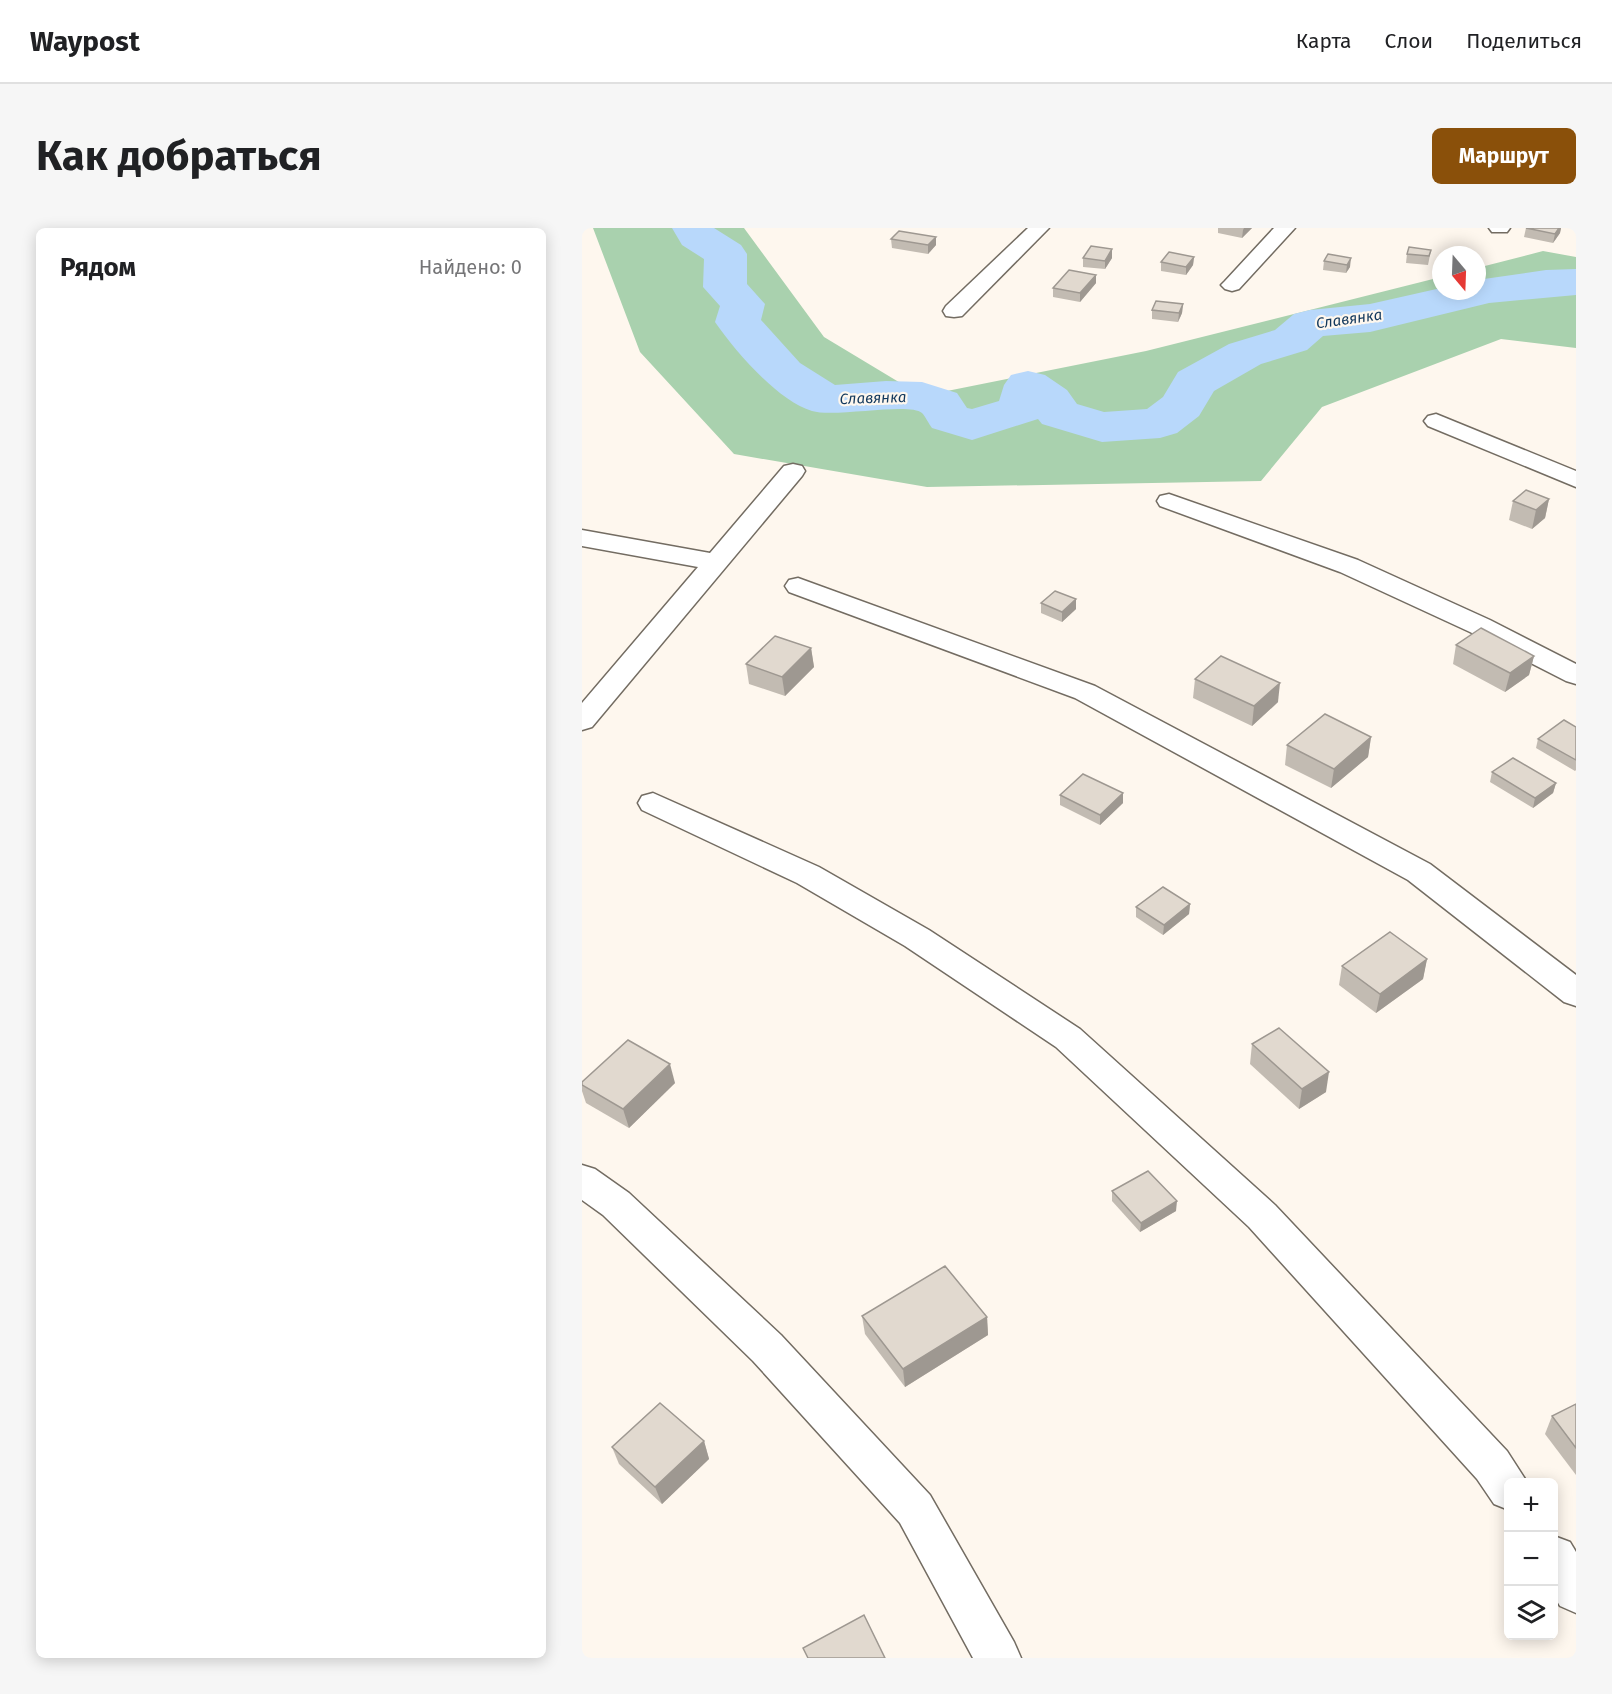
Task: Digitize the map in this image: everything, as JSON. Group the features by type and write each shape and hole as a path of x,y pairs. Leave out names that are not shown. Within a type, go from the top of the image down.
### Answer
{"lane":[{"path":"954,311 1039,228"},
{"path":"1232,285 1285,228"},
{"path":"1436,421 1576,480"},
{"path":"582,721 793,471"},
{"path":"1169,501 1349,566 1480,626 1576,675"},
{"path":"582,538 716,562"},
{"path":"798,586 1085,692 1419,872 1576,993"},
{"path":"653,803 808,874 918,938 1068,1038 1262,1216 1484,1456 1504,1483"},
{"path":"582,1180 616,1204 767,1348 915,1509 998,1658"},
{"path":"1558,1563 1576,1591"}],"green space":[{"path":"593,228 744,228 824,337 922,396 1146,351 1432,279 1432,300 1486,300 1486,266 1543,251 1576,257 1576,348 1501,339 1322,407 1261,481 927,487 734,454 640,352"}],"building":[{"path":"1526,228 1559,228 1555,234"},
{"path":"899,231 936,237 928,245 891,239"},
{"path":"1091,246 1112,249 1105,261 1083,258"},
{"path":"1409,247 1431,250 1429,256 1407,254"},
{"path":"1169,252 1194,257 1186,267 1161,262"},
{"path":"1328,254 1351,258 1347,265 1324,261"},
{"path":"1069,270 1096,275 1080,293 1053,288"},
{"path":"1156,301 1183,304 1179,313 1152,310"},
{"path":"1526,490 1549,499 1536,510 1513,501"},
{"path":"1055,591 1076,599 1062,612 1041,603"},
{"path":"1481,628 1534,656 1510,673 1456,645"},
{"path":"775,636 811,648 782,677 746,664"},
{"path":"1221,656 1280,683 1254,706 1195,679"},
{"path":"1325,714 1371,737 1334,769 1287,745"},
{"path":"1564,720 1576,727 1576,760 1538,739"},
{"path":"1513,758 1556,783 1535,798 1492,772"},
{"path":"1083,774 1123,793 1100,815 1060,795"},
{"path":"1163,887 1190,904 1164,925 1136,907"},
{"path":"1390,932 1427,959 1380,994 1342,966"},
{"path":"1279,1028 1329,1072 1302,1089 1252,1044"},
{"path":"628,1040 670,1064 623,1109 582,1085 582,1082"},
{"path":"1148,1171 1177,1201 1141,1223 1112,1191"},
{"path":"945,1266 987,1317 903,1369 862,1316"},
{"path":"660,1403 704,1441 655,1487 612,1447"},
{"path":"1576,1404 1576,1448 1552,1416"},
{"path":"864,1615 885,1658 808,1658 803,1648"}],"waterway":[{"name":"Славянка","path":"693,228 697,236 726,254 725,287 743,304 738,322 783,373 826,400 886,395 922,396 940,403 949,418 972,425 1020,410 1028,385 1050,400 1059,414 1102,427 1160,423 1182,406 1195,382 1245,354 1291,340 1310,324 1370,318 1489,290 1576,282"}]}
